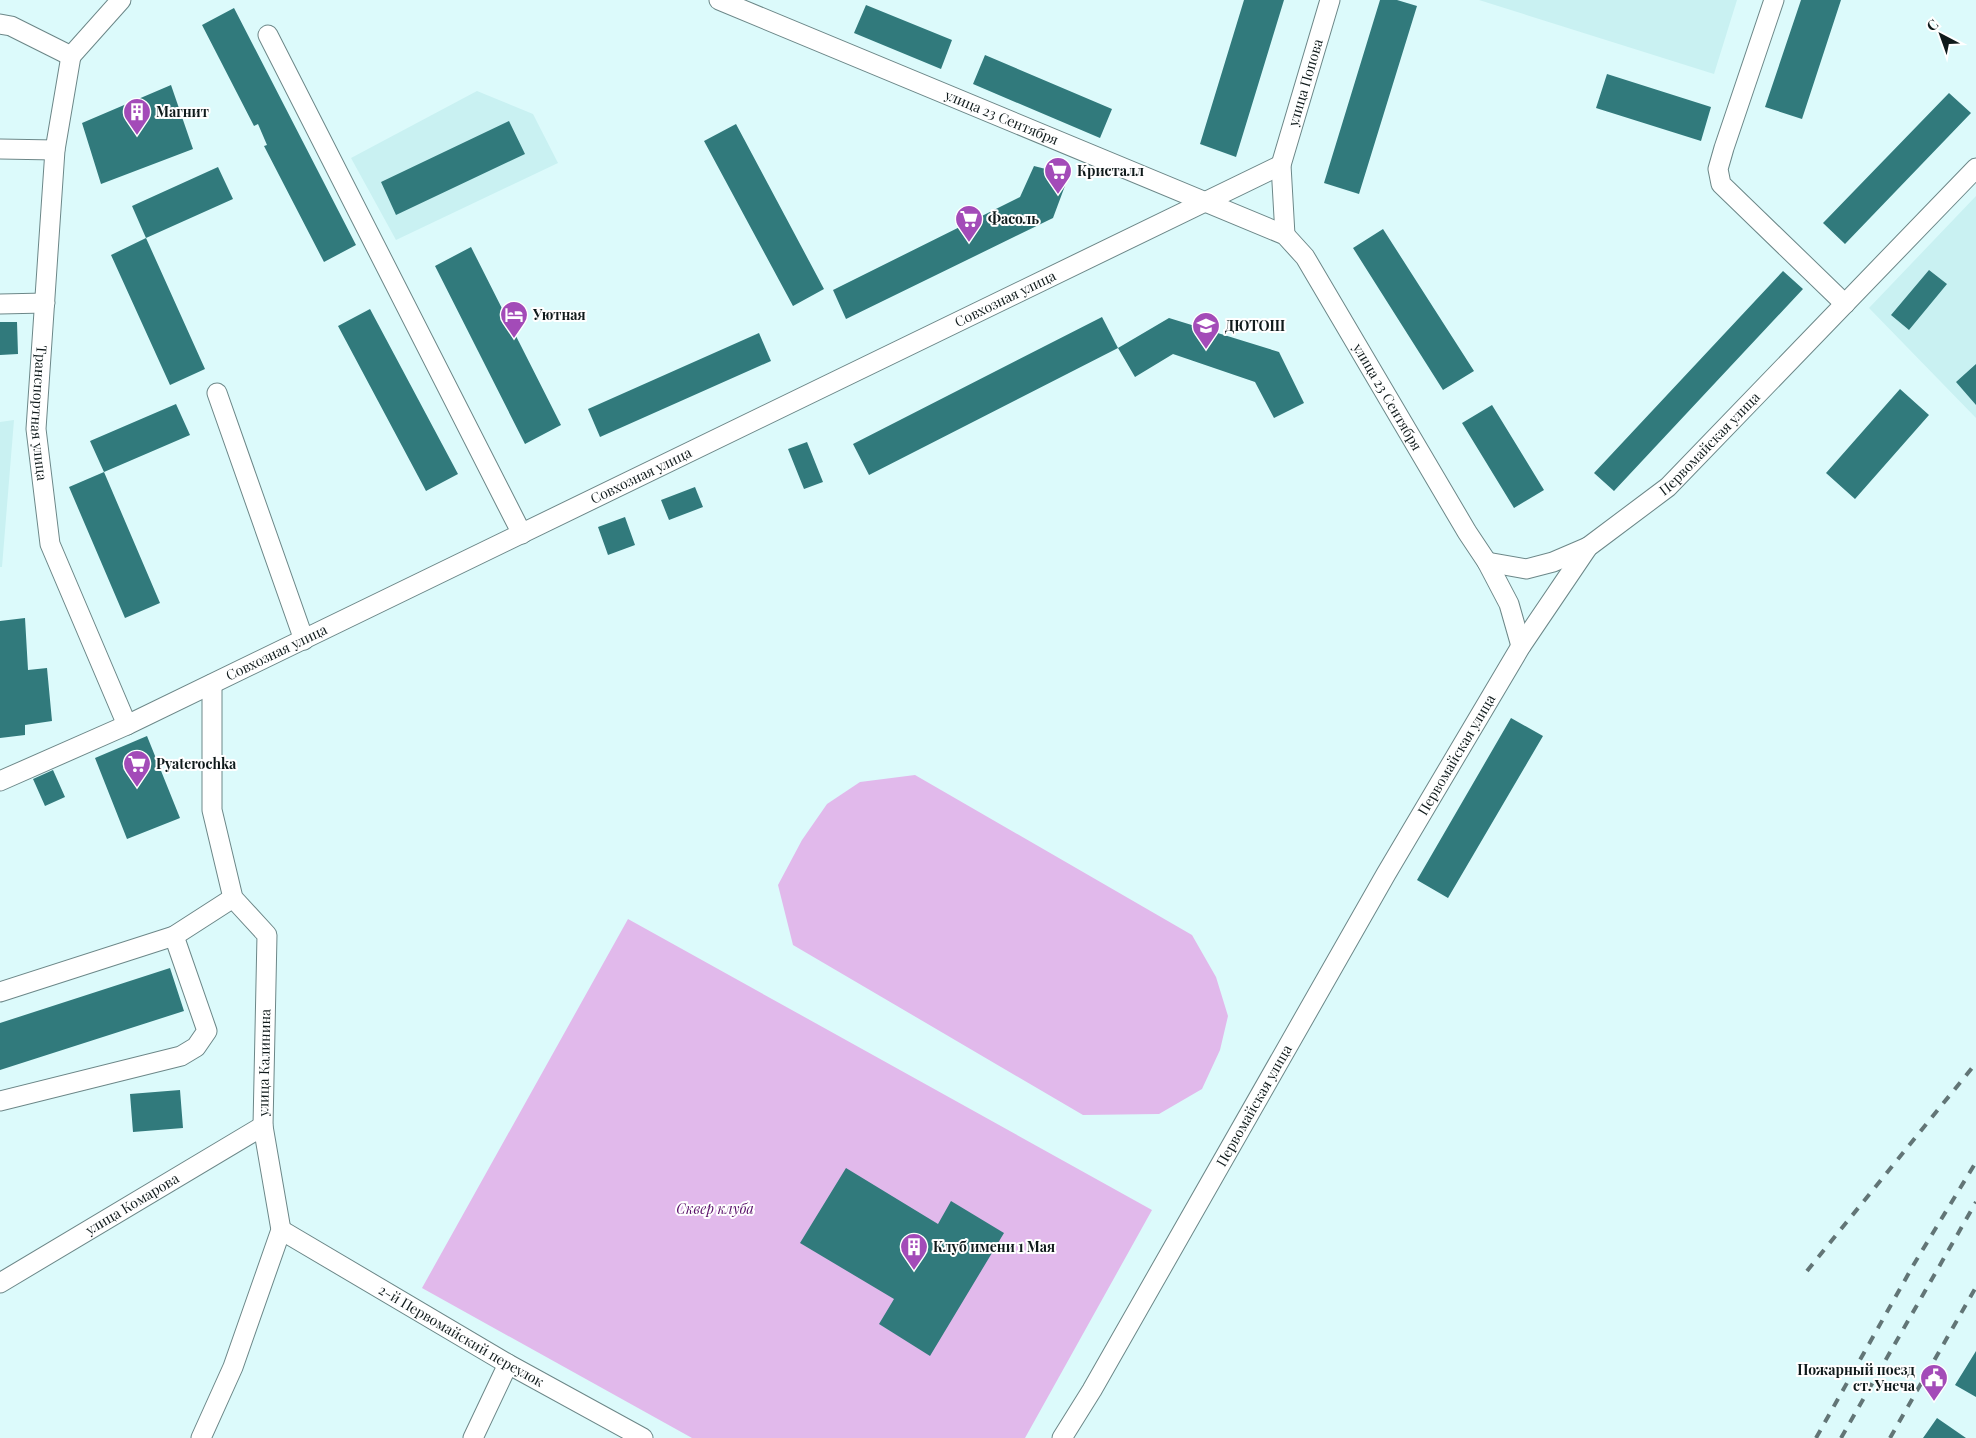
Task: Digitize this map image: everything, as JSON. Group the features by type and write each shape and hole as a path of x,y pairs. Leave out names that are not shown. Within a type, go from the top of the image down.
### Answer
{"street":[{"path":"0,24 11,26 71,56 121,0"},
{"name":"улица 23 Сентября","path":"718,0 1203,203 1284,235 1305,257 1466,532 1487,562 1509,604 1521,646"},
{"name":"улица Попова","path":"1280,165 1330,0"},
{"path":"1774,0 1724,148 1718,169 1721,184 1845,304"},
{"path":"268,35 522,534"},
{"name":"Транспортная улица","path":"71,56 55,150 36,428 50,544 127,725"},
{"path":"0,149 55,150"},
{"path":"1280,165 1284,235"},
{"name":"Совхозная улица","path":"0,781 127,725 304,640 1280,165"},
{"name":"Первомайская улица","path":"1062,1438 1092,1390 1386,874 1521,646 1588,548 1668,487 1976,168"},
{"path":"0,304 45,303"},
{"path":"217,393 304,640"},
{"path":"1487,562 1526,569 1553,562 1588,548"},
{"name":"улица Калинина","path":"201,1438 233,1367 281,1230 263,1126 267,936 233,898 212,810 212,684"},
{"path":"0,992 174,936 233,898"},
{"path":"0,1101 181,1056 196,1047 207,1031 174,936"},
{"name":"улица Комарова","path":"0,1283 263,1126"},
{"name":"2-й Первомайский переулок","path":"281,1230 508,1364 643,1438"},
{"path":"473,1438 508,1364"}],"shaded area":[{"path":"1479,0 1737,0 1714,74"},
{"path":"477,91 533,114 558,163 396,240 351,158"},
{"path":"1976,196 1976,418 1869,308"},
{"path":"14,420 2,567 0,567 0,422"}],"green space":[{"path":"915,775 1192,935 1216,977 1228,1016 1220,1050 1202,1089 1159,1114 1083,1115 793,945 778,885 802,840 827,804 860,782"},
{"name":"Сквер клуба","path":"628,919 1152,1210 1025,1438 692,1438 422,1288"}],"building":[{"path":"1244,0 1284,0 1236,157 1200,144"},
{"path":"1380,0 1397,0 1417,6 1359,194 1324,183"},
{"path":"1801,0 1841,0 1802,119 1765,107"},
{"path":"866,5 952,40 941,69 854,33"},
{"path":"234,8 356,245 324,262 264,146 267,145 258,124 254,126 202,25"},
{"path":"985,55 1112,109 1100,138 973,84"},
{"path":"1607,74 1711,107 1701,141 1596,108"},
{"name":"Магнит","path":"171,85 193,149 101,184 82,123"},
{"path":"1949,93 1971,113 1845,244 1823,223"},
{"path":"509,121 525,154 396,215 381,182"},
{"path":"736,124 824,289 793,306 704,141"},
{"path":"1034,166 1069,175 1053,218 846,319 833,290 1020,197"},
{"path":"218,167 233,199 146,238 132,206"},
{"path":"1383,229 1474,371 1443,390 1353,248"},
{"path":"146,238 205,369 170,385 111,255"},
{"path":"471,247 561,425 525,444 435,266"},
{"path":"1929,270 1947,284 1909,330 1891,315"},
{"path":"1783,271 1803,289 1614,491 1594,473"},
{"path":"370,309 458,474 426,491 338,326"},
{"path":"1102,317 1118,348 869,475 853,444"},
{"path":"1169,318 1279,352 1304,403 1274,418 1255,382 1173,354 1135,377 1118,348"},
{"path":"0,322 17,322 18,354 0,355"},
{"path":"759,333 771,361 600,437 588,409"},
{"path":"1976,364 1976,405 1956,382"},
{"path":"1900,389 1929,415 1855,499 1826,473"},
{"path":"176,404 190,435 104,472 90,441"},
{"path":"1492,405 1544,490 1514,508 1462,423"},
{"path":"807,442 823,482 804,489 788,449"},
{"path":"104,472 160,603 125,618 69,487"},
{"path":"695,487 703,507 669,520 661,500"},
{"path":"625,517 635,545 608,555 598,527"},
{"path":"25,618 28,670 47,668 52,721 25,725 25,735 0,738 0,621"},
{"path":"1511,718 1543,736 1448,898 1417,880"},
{"name":"Pyaterochka","path":"147,736 180,818 127,839 95,758"},
{"path":"53,770 65,797 45,806 33,779"},
{"path":"170,968 184,1011 0,1070 0,1023"},
{"path":"180,1090 183,1128 133,1132 130,1094"},
{"name":"Клуб имени 1 Мая","path":"846,1168 938,1224 951,1201 1004,1233 930,1356 879,1324 894,1299 800,1243"},
{"path":"1976,1351 1976,1397 1955,1385"},
{"path":"1937,1418 1966,1438 1923,1438"}],"railway":[{"path":"1807,1271 1976,1063"},
{"path":"1816,1438 1914,1264 1976,1162"},
{"path":"1841,1438 1976,1202"},
{"path":"1890,1438 1976,1287"}],"place":[{"name":"Магнит","path":"137,136"},
{"name":"Кристалл","path":"1058,195"},
{"name":"Фасоль","path":"969,243"},
{"name":"Уютная","path":"514,339"},
{"name":"ДЮТОШ","path":"1206,350"},
{"name":"Pyaterochka","path":"137,788"},
{"name":"Клуб имени 1 Мая","path":"914,1271"},
{"name":"Пожарный поезд ст. Унеча","path":"1934,1402"}]}
